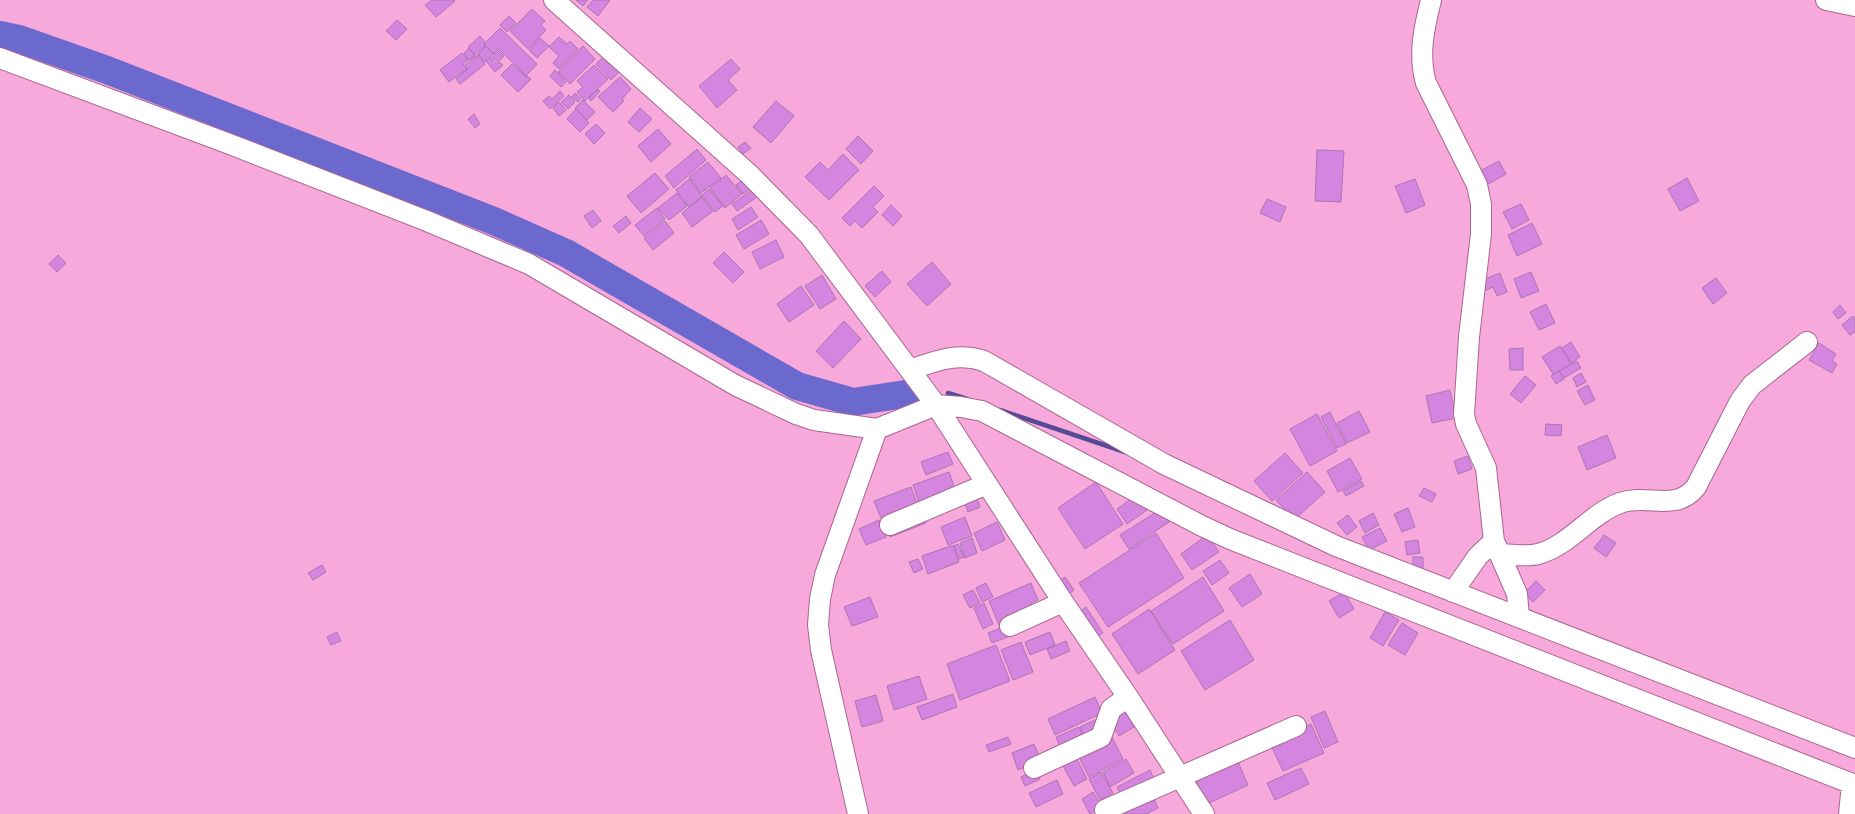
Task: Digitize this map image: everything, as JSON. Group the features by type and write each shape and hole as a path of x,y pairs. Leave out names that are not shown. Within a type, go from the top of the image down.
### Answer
{"street":[{"path":"554,0 784,207 838,272 936,405 1062,602 1128,697 1204,814"},
{"path":"1431,0 1421,53 1422,68 1426,83 1476,185 1481,204 1481,234 1469,337 1464,414 1466,424 1482,458 1488,478 1497,548 1517,594 1519,617"},
{"path":"1826,0 1855,6"},
{"path":"0,58 236,146 529,264 735,385 775,405 814,420 877,429 936,405 961,406 982,411 1230,539 1854,785 1849,814"},
{"path":"1453,592 1478,556 1497,548 1536,555 1549,550 1606,510 1620,503 1635,500 1679,501 1688,496 1696,487 1728,421 1752,385 1807,342"},
{"path":"910,370 950,357 974,358 984,361 1164,464 1336,546 1855,748"},
{"path":"858,814 825,672 818,625 820,599 825,575 877,429"},
{"path":"890,525 987,484"},
{"path":"1010,626 1062,602"},
{"path":"1034,768 1102,737 1111,709 1128,697"},
{"path":"1104,810 1180,775 1296,726"}],"building":[{"path":"432,0 455,1 436,17 425,5"},
{"path":"576,0 588,0 583,6"},
{"path":"593,0 610,0 598,16 587,7"},
{"path":"532,9 545,21 541,25 546,30 528,49 510,31"},
{"path":"509,16 516,23 507,32 500,25"},
{"path":"397,20 407,29 396,40 386,31"},
{"path":"500,28 537,64 526,76 499,49 494,54 484,44"},
{"path":"480,36 485,42 485,46 475,55 468,47"},
{"path":"559,37 567,44 570,41 578,49 559,69 553,63 559,56 549,47"},
{"path":"540,38 549,46 537,58 529,50"},
{"path":"486,46 493,54 485,62 478,54"},
{"path":"583,46 595,59 570,84 558,72"},
{"path":"469,48 475,56 469,60 464,53"},
{"path":"499,51 504,56 498,62 492,57"},
{"path":"462,53 468,60 463,64 467,69 449,82 440,70"},
{"path":"478,55 485,64 460,84 456,79 468,69 465,65"},
{"path":"604,56 619,72 611,80 596,64"},
{"path":"490,57 497,64 499,62 503,65 495,72 486,61"},
{"path":"731,59 740,69 728,80 737,90 717,108 699,86"},
{"path":"512,64 526,77 531,79 518,92 501,75"},
{"path":"594,65 608,79 585,101 577,92 583,87 577,81"},
{"path":"555,70 566,82 561,87 550,76"},
{"path":"620,77 631,89 622,99 624,101 613,112 598,97"},
{"path":"598,89 600,91 591,101 589,98"},
{"path":"560,91 564,96 550,109 543,101 549,96 552,99"},
{"path":"575,93 581,99 578,102 572,97"},
{"path":"569,95 575,102 568,109 561,102"},
{"path":"583,100 595,112 587,120 575,108"},
{"path":"776,101 794,116 771,143 753,127"},
{"path":"559,102 566,110 559,116 553,108"},
{"path":"640,108 652,119 639,132 628,122"},
{"path":"576,109 589,123 580,132 567,119"},
{"path":"474,114 480,124 475,128 468,119"},
{"path":"596,124 605,133 594,144 585,134"},
{"path":"658,129 671,144 651,162 638,146"},
{"path":"858,136 873,151 861,164 846,149"},
{"path":"745,142 751,148 743,154 738,147"},
{"path":"697,149 706,160 674,188 665,176"},
{"path":"1317,150 1344,151 1341,202 1315,201"},
{"path":"843,154 859,170 829,200 805,177 820,162 828,170"},
{"path":"1499,161 1506,174 1485,186 1478,172"},
{"path":"708,162 721,178 701,193 689,177"},
{"path":"655,173 669,189 641,213 627,196"},
{"path":"726,175 742,194 725,208 710,188"},
{"path":"745,178 753,187 743,194 736,185"},
{"path":"1687,178 1699,201 1680,211 1668,189"},
{"path":"689,179 702,196 689,207 676,190"},
{"path":"1415,179 1425,205 1406,213 1395,186"},
{"path":"874,186 884,196 873,207 878,212 862,228 855,221 850,226 842,218"},
{"path":"709,189 723,206 715,212 702,195"},
{"path":"752,190 757,197 737,211 732,204"},
{"path":"677,193 687,206 669,220 658,208"},
{"path":"702,197 713,211 692,227 682,213"},
{"path":"1267,199 1286,207 1280,222 1260,213"},
{"path":"1521,204 1529,220 1512,229 1503,212"},
{"path":"891,205 902,216 893,226 882,215"},
{"path":"751,207 758,217 738,230 732,219"},
{"path":"657,208 665,219 644,236 635,225"},
{"path":"593,210 601,221 592,228 584,216"},
{"path":"626,216 631,223 619,233 613,226"},
{"path":"761,220 769,234 744,249 736,235"},
{"path":"665,221 674,233 653,250 644,238"},
{"path":"1532,223 1542,244 1517,256 1508,235"},
{"path":"776,240 784,257 760,269 752,252"},
{"path":"724,252 744,272 733,283 713,263"},
{"path":"58,255 66,263 57,272 49,264"},
{"path":"932,262 951,284 927,306 907,284"},
{"path":"882,271 891,282 875,297 865,286"},
{"path":"1531,272 1539,291 1521,298 1514,279"},
{"path":"1500,273 1507,292 1497,296 1493,287 1482,292 1478,282"},
{"path":"822,275 836,299 820,309 805,286"},
{"path":"1716,278 1727,293 1713,304 1702,288"},
{"path":"801,286 814,305 789,322 777,304"},
{"path":"1546,304 1555,323 1539,330 1530,312"},
{"path":"1840,305 1846,313 1838,319 1833,312"},
{"path":"1853,316 1855,319 1855,332 1850,335 1842,325"},
{"path":"844,321 861,339 833,368 816,351"},
{"path":"1571,342 1580,357 1571,363 1562,348"},
{"path":"1819,343 1836,354 1832,361 1837,364 1832,373 1809,360"},
{"path":"1560,346 1571,364 1553,374 1542,357"},
{"path":"1523,348 1523,370 1510,370 1509,349"},
{"path":"1577,361 1581,368 1564,378 1559,371"},
{"path":"1559,371 1564,379 1556,384 1551,376"},
{"path":"1581,373 1586,382 1577,387 1573,378"},
{"path":"1525,376 1536,385 1521,403 1510,394"},
{"path":"1588,385 1595,400 1585,405 1577,391"},
{"path":"1450,390 1456,418 1432,423 1426,396"},
{"path":"1359,411 1370,432 1347,443 1337,423"},
{"path":"1330,412 1346,444 1337,448 1321,417"},
{"path":"1317,414 1337,451 1310,466 1290,429"},
{"path":"1546,424 1562,425 1561,436 1545,435"},
{"path":"1607,435 1616,458 1587,470 1578,447"},
{"path":"948,452 953,464 926,475 921,462"},
{"path":"1285,453 1303,473 1272,501 1254,481"},
{"path":"1468,456 1472,469 1458,474 1454,461"},
{"path":"1350,458 1362,479 1338,492 1327,471"},
{"path":"949,472 956,492 920,505 913,485"},
{"path":"1307,472 1325,492 1294,520 1276,500"},
{"path":"1361,481 1364,486 1346,496 1343,491"},
{"path":"1096,482 1123,524 1085,549 1058,508"},
{"path":"911,487 919,509 883,523 874,501"},
{"path":"1424,488 1436,494 1432,502 1419,496"},
{"path":"975,494 980,507 968,512 963,499"},
{"path":"1131,499 1135,506 1141,502 1147,510 1127,524 1117,509"},
{"path":"1408,508 1415,527 1402,532 1394,514"},
{"path":"1161,509 1169,522 1129,549 1120,535"},
{"path":"1373,513 1379,525 1365,533 1359,521"},
{"path":"922,514 926,523 890,537 887,528"},
{"path":"1348,515 1357,527 1347,535 1337,523"},
{"path":"965,517 972,536 948,545 941,527"},
{"path":"879,520 886,537 866,545 859,529"},
{"path":"997,522 1005,540 982,551 974,533"},
{"path":"1380,528 1387,541 1369,550 1362,537"},
{"path":"1156,533 1184,578 1108,627 1079,583"},
{"path":"1207,535 1219,552 1192,570 1181,554"},
{"path":"1604,535 1616,543 1606,557 1594,548"},
{"path":"972,538 977,553 965,558 960,543"},
{"path":"1418,540 1420,553 1407,555 1405,542"},
{"path":"958,544 964,557 959,559 954,546"},
{"path":"953,545 959,562 928,574 922,556"},
{"path":"1413,557 1423,557 1423,570 1413,570"},
{"path":"918,559 923,569 914,573 909,562"},
{"path":"1220,560 1229,573 1212,585 1203,571"},
{"path":"322,565 326,572 313,580 308,573"},
{"path":"1250,574 1262,594 1242,607 1229,588"},
{"path":"1065,577 1074,590 1066,596 1057,582"},
{"path":"1203,577 1224,611 1173,644 1151,611"},
{"path":"1536,581 1545,590 1533,602 1524,593"},
{"path":"986,583 993,597 982,602 976,588"},
{"path":"1031,583 1038,600 1030,604 1033,611 999,625 989,601"},
{"path":"973,590 980,603 970,608 963,595"},
{"path":"1344,592 1354,609 1339,618 1329,601"},
{"path":"870,597 878,617 852,626 844,607"},
{"path":"984,603 993,624 983,629 974,608"},
{"path":"1086,607 1103,633 1094,639 1077,614"},
{"path":"1149,609 1175,650 1138,674 1112,634"},
{"path":"1385,612 1399,620 1383,646 1370,638"},
{"path":"1230,620 1254,660 1205,690 1181,651"},
{"path":"1402,623 1418,633 1405,655 1388,645"},
{"path":"1006,626 1010,636 992,643 988,633"},
{"path":"337,632 341,641 331,645 327,637"},
{"path":"1050,632 1055,645 1030,655 1025,642"},
{"path":"1066,641 1070,651 1051,659 1047,649"},
{"path":"1021,642 1033,672 1013,680 1001,650"},
{"path":"996,645 1010,681 960,700 947,664"},
{"path":"919,676 927,699 894,710 887,686"},
{"path":"953,694 957,707 922,720 917,707"},
{"path":"876,695 883,721 862,727 855,701"},
{"path":"1095,697 1102,713 1055,735 1048,719"},
{"path":"1125,710 1134,727 1119,736 1109,718"},
{"path":"1325,711 1338,742 1324,748 1311,717"},
{"path":"1095,720 1101,733 1085,740 1080,727"},
{"path":"1311,724 1324,753 1283,771 1270,743"},
{"path":"1079,727 1085,741 1062,751 1056,737"},
{"path":"1111,735 1123,759 1089,777 1077,753"},
{"path":"1008,737 1011,744 989,752 986,745"},
{"path":"1034,744 1041,760 1018,770 1012,753"},
{"path":"1075,755 1087,779 1074,786 1061,762"},
{"path":"1236,757 1248,785 1207,804 1194,777"},
{"path":"1126,759 1134,773 1110,787 1103,772"},
{"path":"1301,768 1309,784 1275,800 1267,783"},
{"path":"1035,770 1040,779 1025,786 1021,777"},
{"path":"1150,770 1156,784 1123,800 1117,787"},
{"path":"1101,772 1113,793 1100,800 1089,779"},
{"path":"1057,780 1063,794 1036,807 1029,793"},
{"path":"1093,792 1102,807 1090,814 1082,799"},
{"path":"1151,793 1158,808 1146,814 1125,814 1122,808"}],"waterway":[{"path":"0,35 19,39 107,70 494,221 566,253 797,386 853,402 912,393"},
{"path":"948,393 967,399"},
{"path":"1000,410 1125,452"}]}
